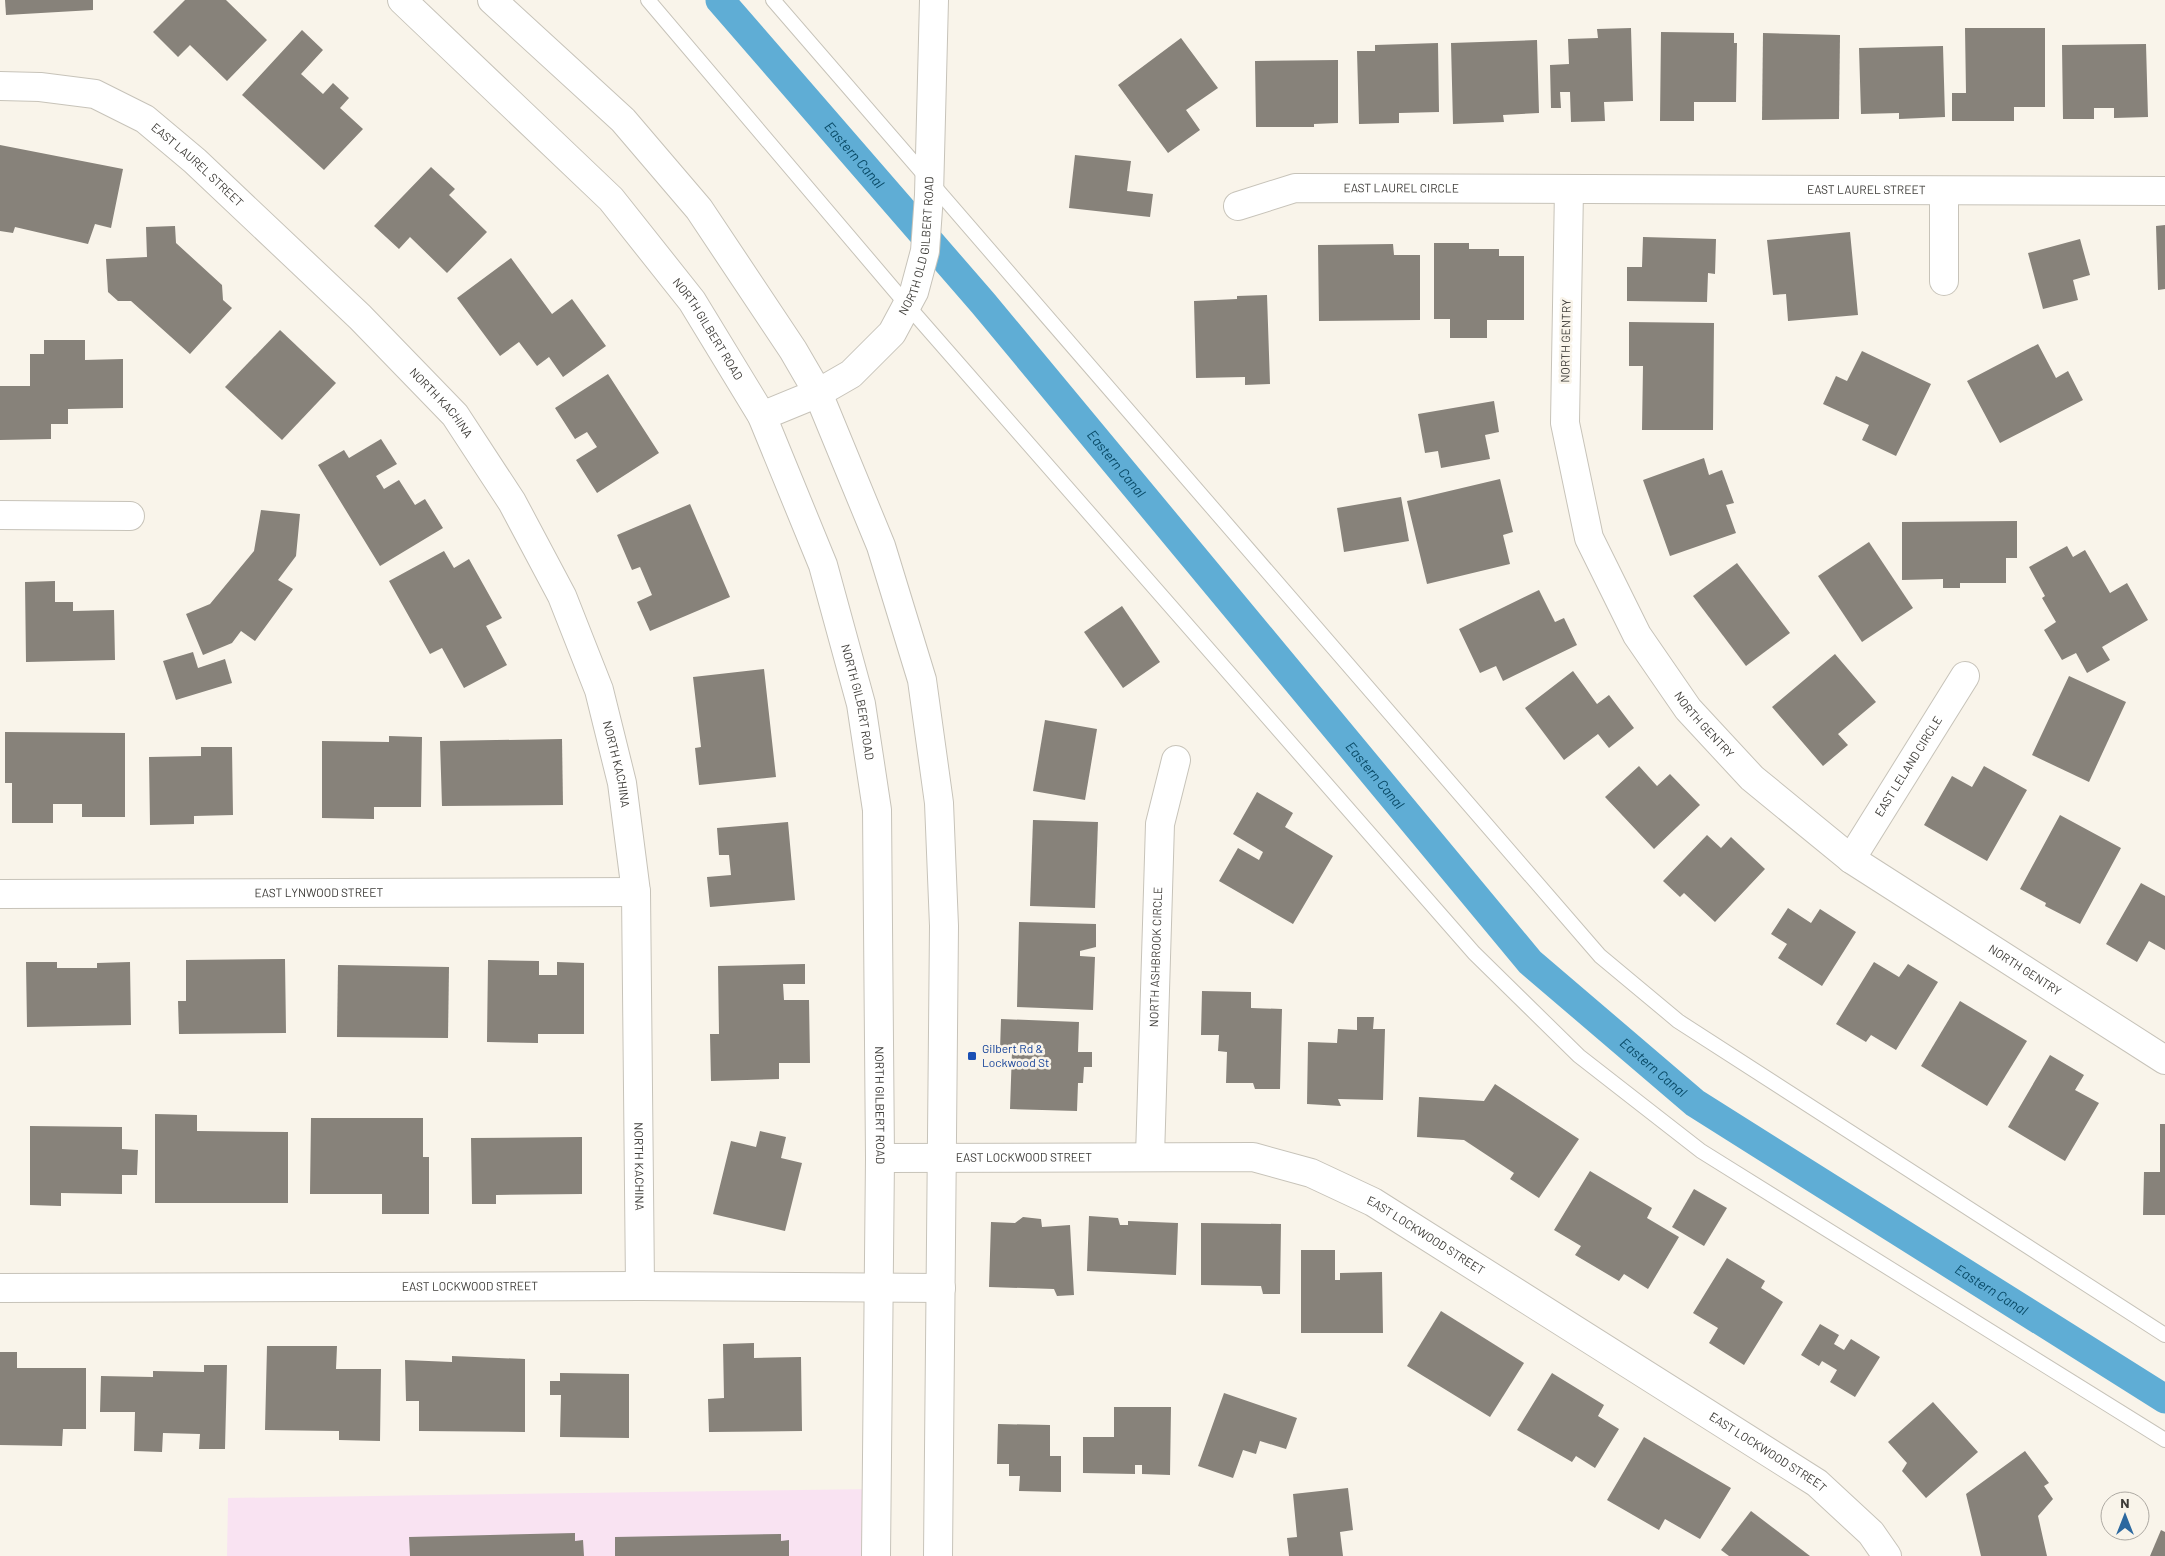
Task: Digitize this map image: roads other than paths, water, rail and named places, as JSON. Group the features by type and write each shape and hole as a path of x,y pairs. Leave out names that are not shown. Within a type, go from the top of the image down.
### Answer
{"street":[{"name":"NORTH GILBERT ROAD","path":"402,0 611,199 692,300 762,416 823,565 861,704 877,810 880,1158 876,1556"},
{"path":"492,0 623,120 699,209 760,298 818,393 881,546 922,680 939,803 944,926 938,1556"},
{"name":"NORTH OLD GILBERT ROAD","path":"762,416 818,393 851,374 892,333 910,298 925,251 929,188 934,0"},
{"name":"EAST LAUREL STREET","path":"0,86 40,87 95,94 145,119 195,160 360,317"},
{"name":"EAST LAUREL CIRCLE","path":"1238,206 1295,188 1568,189"},
{"name":"EAST LAUREL STREET","path":"1568,189 2165,191"},
{"name":"NORTH GENTRY","path":"1568,189 1565,423 1589,538 1637,635 1688,709 1752,778 1851,859 2165,1060"},
{"path":"1944,191 1944,281"},
{"name":"NORTH KACHINA","path":"360,317 455,415 512,502 562,596 599,690 622,783 636,892 640,1286"},
{"path":"0,516 130,516"},
{"name":"EAST LELAND CIRCLE","path":"1851,859 1965,676"},
{"name":"NORTH ASHBROOK CIRCLE","path":"1150,1157 1160,824 1176,760"},
{"name":"EAST LYNWOOD STREET","path":"0,894 636,892"},
{"name":"EAST LOCKWOOD STREET","path":"880,1158 1254,1157 1311,1173 1373,1202 1817,1484 1871,1532 1886,1556"},
{"name":"EAST LOCKWOOD STREET","path":"0,1288 640,1286 941,1288"}],"lane":[{"path":"648,0 910,298 1474,953 1579,1056 1701,1151 2165,1440"},
{"path":"773,0 929,188 1600,956 1678,1021 2165,1335"}],"waterway":[{"name":"Eastern Canal","path":"720,0 983,303 1530,962 1695,1103 2165,1399"}],"place":[{"name":"Gilbert Rd & Lockwood St","path":"972,1056"}]}
